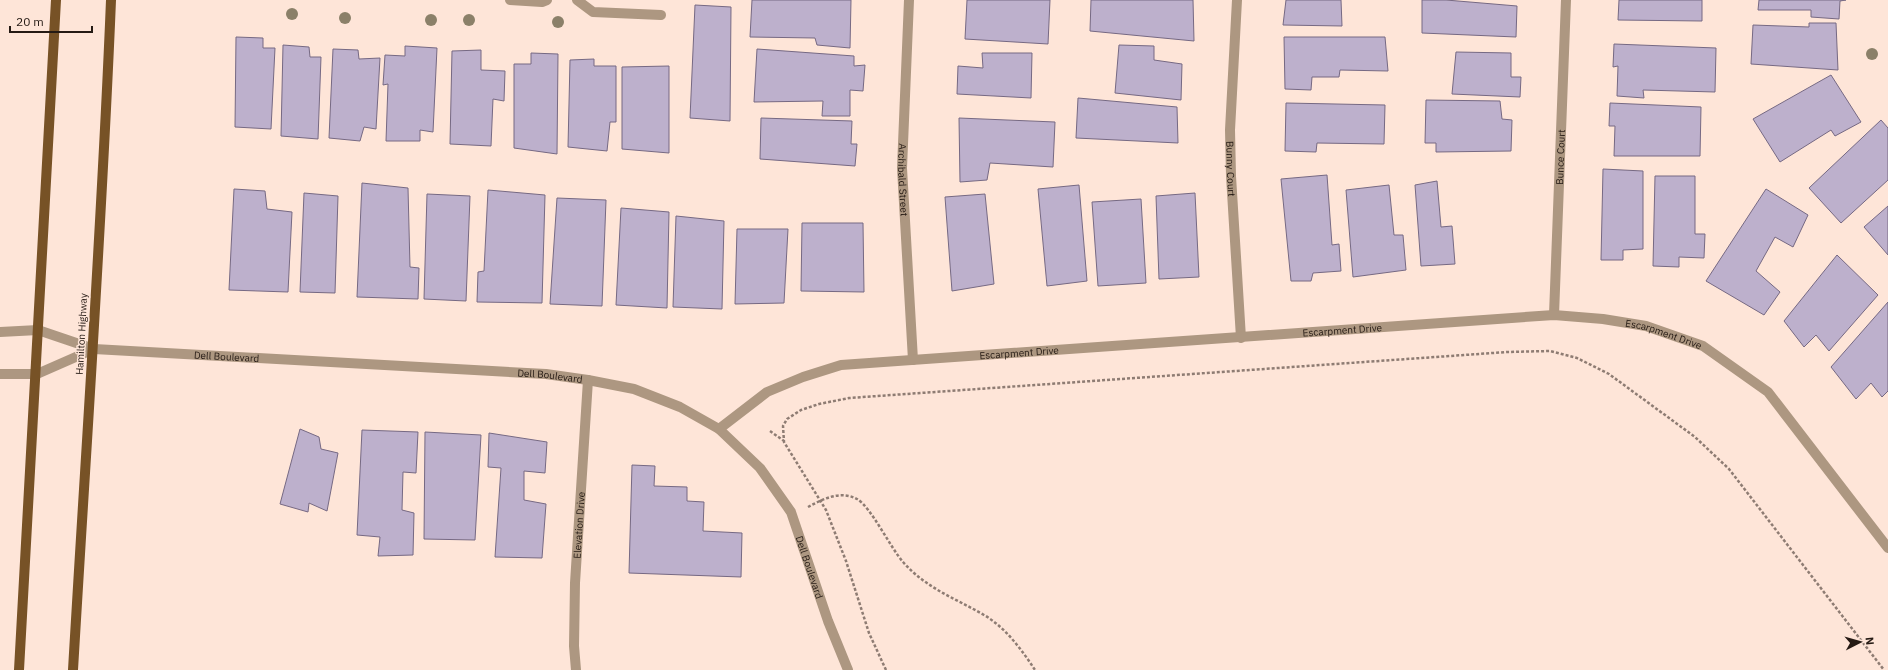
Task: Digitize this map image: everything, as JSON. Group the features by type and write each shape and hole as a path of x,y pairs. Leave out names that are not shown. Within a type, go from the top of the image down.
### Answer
{"main road":[{"path":"19,670 37,374 38,330 56,0"},
{"name":"Hamilton Highway","path":"73,670 94,349 96,267 111,0"}],"street":[{"path":"510,0 542,2 548,0"},
{"path":"577,0 593,12 661,15"},
{"name":"Archibald Street","path":"909,0 902,168 913,360"},
{"name":"Bunny Court","path":"1237,0 1230,130 1231,176 1241,338"},
{"name":"Bunce Court","path":"1554,315 1566,0"},
{"name":"Escarpment Drive","path":"719,429 767,392 803,377 841,366 1554,315 1603,319 1646,326 1703,346 1768,392 1888,548"},
{"path":"0,332 38,330 94,349"},
{"path":"0,374 37,374 94,349"},
{"name":"Dell Boulevard","path":"94,349 546,374 634,389 680,407 719,429 760,468 792,515 828,620 848,670"},
{"name":"Elevation Drive","path":"576,670 574,646 575,583 588,380"}],"path":[{"path":"784,442 784,426 787,419 802,410 820,404 849,398 1507,352 1550,351 1577,358 1609,374 1695,437 1724,463 1884,670"},
{"path":"770,431 784,442 826,510 846,561 869,633 886,670"},
{"path":"792,515 834,495 846,495 857,499 868,510 885,539 904,563 924,582 948,597 985,615 1006,633 1025,654 1035,670"}],"building":[{"path":"752,0 851,0 850,48 817,45 815,38 750,37"},
{"path":"967,0 1050,0 1048,44 965,39"},
{"path":"1091,0 1193,0 1194,41 1090,31"},
{"path":"1286,0 1341,0 1342,26 1283,25"},
{"path":"1422,0 1446,0 1517,6 1516,37 1422,33"},
{"path":"1619,0 1702,0 1702,21 1618,20"},
{"path":"1759,0 1846,0 1840,1 1839,19 1811,17 1811,10 1758,10"},
{"path":"695,5 731,7 730,121 690,118"},
{"path":"1809,23 1836,23 1838,70 1751,64 1753,25 1809,27"},
{"path":"236,37 263,38 263,48 275,48 271,129 235,127"},
{"path":"1284,37 1385,37 1388,71 1340,70 1339,77 1312,77 1311,90 1285,89"},
{"path":"1614,44 1716,48 1715,92 1643,90 1644,98 1617,96 1618,66 1613,67"},
{"path":"283,45 309,47 310,57 321,57 318,139 281,136"},
{"path":"1119,45 1154,46 1154,60 1182,64 1181,100 1115,93"},
{"path":"405,46 437,48 433,132 420,130 420,141 386,141 388,84 383,85 385,55 405,56"},
{"path":"333,49 358,50 359,59 380,58 376,129 364,127 360,141 329,138"},
{"path":"757,49 854,56 854,66 865,65 863,91 850,90 850,116 822,116 823,101 754,102"},
{"path":"481,50 481,70 505,71 504,101 493,99 491,146 450,144 452,51"},
{"path":"1456,52 1511,53 1511,77 1521,77 1520,97 1452,94"},
{"path":"531,53 558,54 557,154 514,148 514,64 531,64"},
{"path":"982,53 1032,53 1031,98 957,94 958,66 983,68"},
{"path":"594,59 594,66 616,66 616,122 610,122 607,151 568,147 570,60"},
{"path":"669,66 669,153 622,149 622,67"},
{"path":"1831,75 1861,122 1835,136 1831,130 1780,162 1753,119"},
{"path":"1078,98 1177,107 1178,143 1076,138"},
{"path":"1426,100 1500,101 1502,119 1512,120 1511,151 1436,152 1436,143 1425,143"},
{"path":"1286,103 1385,105 1384,144 1317,143 1316,152 1285,151"},
{"path":"1610,103 1701,107 1700,156 1614,156 1615,126 1609,126"},
{"path":"761,118 852,121 851,144 857,144 855,166 760,159"},
{"path":"959,118 1055,122 1053,167 990,163 987,180 960,182"},
{"path":"1881,120 1888,128 1888,180 1841,223 1809,188"},
{"path":"1603,169 1643,171 1643,249 1623,250 1623,260 1601,260"},
{"path":"1327,175 1332,245 1339,244 1341,271 1313,273 1311,281 1291,281 1281,179"},
{"path":"1655,176 1695,176 1695,234 1705,234 1704,258 1679,257 1679,267 1653,266"},
{"path":"1437,181 1441,227 1452,226 1455,264 1421,266 1415,185"},
{"path":"362,183 408,188 410,267 419,268 418,299 357,297"},
{"path":"1079,185 1087,281 1047,286 1038,189"},
{"path":"1389,185 1394,235 1403,235 1406,270 1353,277 1346,190"},
{"path":"234,189 265,191 267,209 292,212 288,292 229,290"},
{"path":"1766,189 1808,215 1793,247 1775,237 1756,271 1780,292 1764,315 1706,281"},
{"path":"488,190 545,195 542,303 477,302 478,272 484,271"},
{"path":"304,193 338,196 335,293 300,292"},
{"path":"1195,193 1199,277 1159,279 1156,196"},
{"path":"427,194 470,196 466,301 424,299"},
{"path":"985,194 994,284 952,291 945,197"},
{"path":"557,198 606,200 602,306 550,304"},
{"path":"1141,199 1146,283 1098,286 1092,202"},
{"path":"1888,206 1888,255 1864,227"},
{"path":"621,208 669,212 667,308 616,305"},
{"path":"676,216 724,221 722,309 673,307"},
{"path":"802,223 863,223 864,292 801,291"},
{"path":"737,229 788,229 784,303 735,304"},
{"path":"1837,255 1878,295 1829,351 1816,335 1804,347 1784,321"},
{"path":"1888,302 1888,391 1882,397 1871,383 1856,399 1831,367"},
{"path":"300,429 319,437 321,449 338,453 327,511 309,503 308,512 280,504"},
{"path":"362,430 418,432 416,473 403,472 402,510 414,513 413,555 378,556 380,537 357,535"},
{"path":"425,432 481,435 475,540 424,539"},
{"path":"489,433 547,442 545,473 524,471 524,500 546,504 542,558 495,557 501,468 488,467"},
{"path":"632,465 655,466 654,486 687,487 687,501 704,502 703,531 742,533 741,577 629,573"}]}
